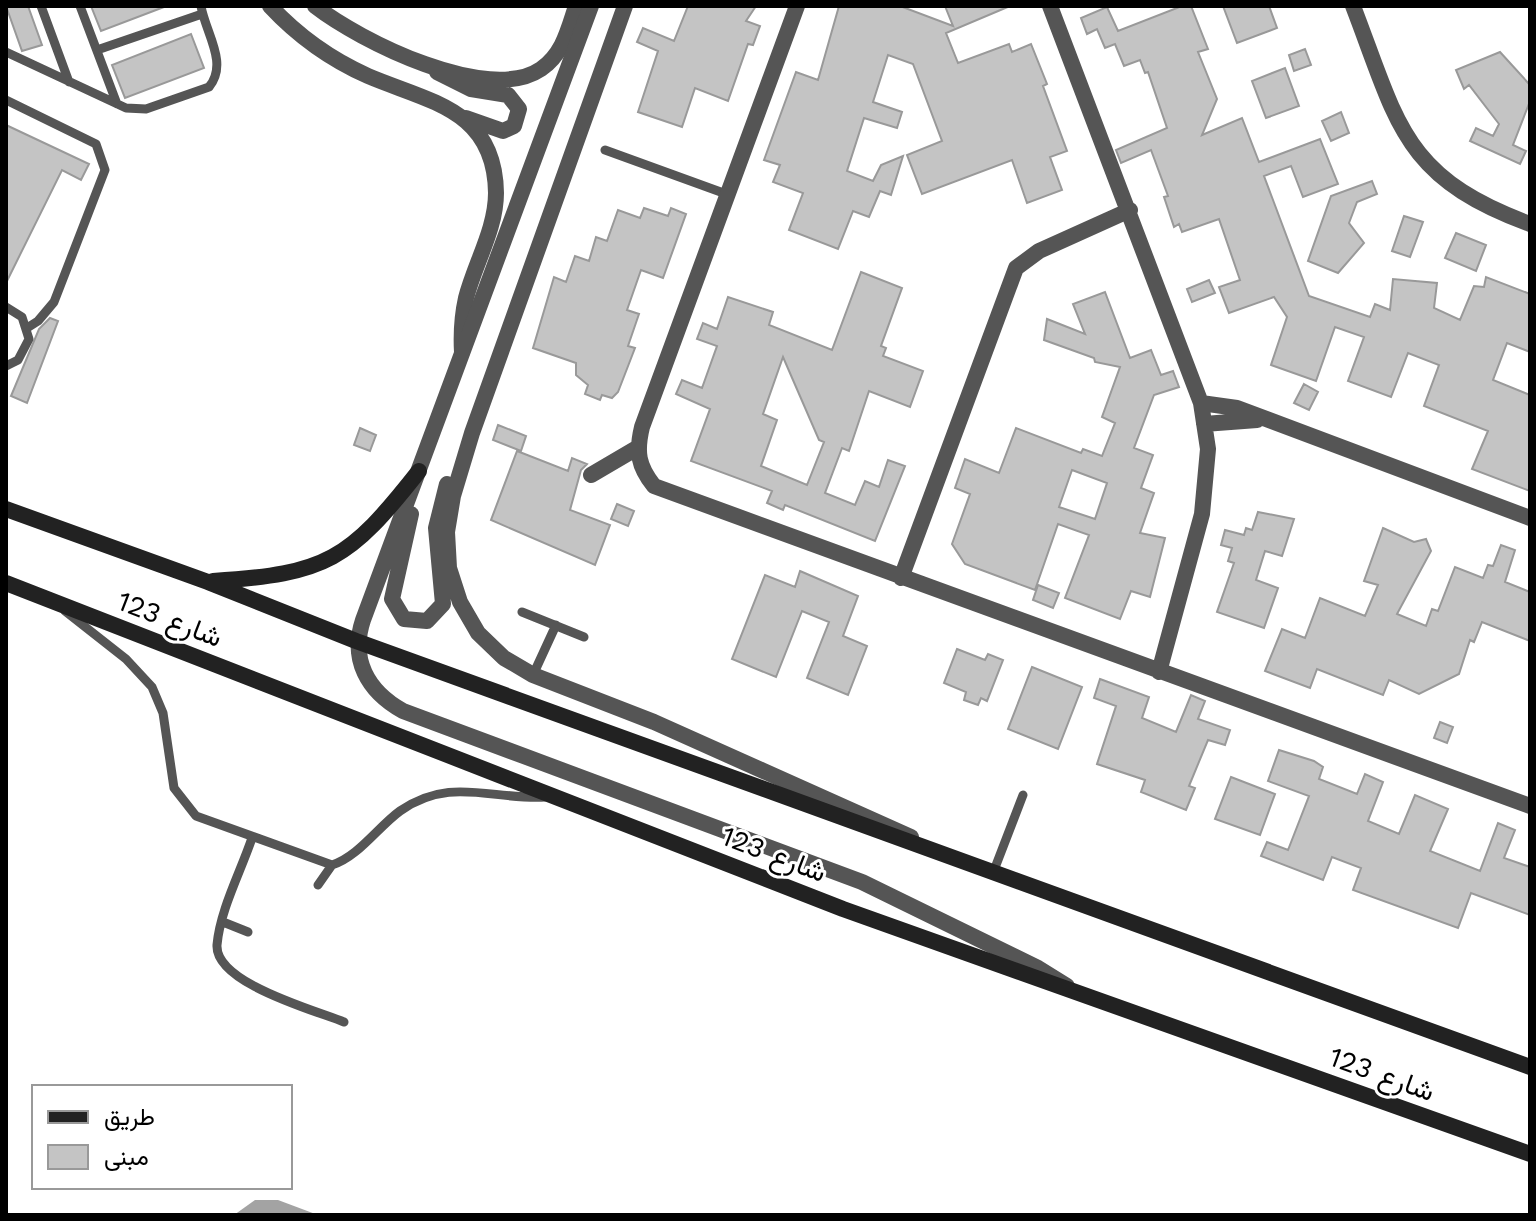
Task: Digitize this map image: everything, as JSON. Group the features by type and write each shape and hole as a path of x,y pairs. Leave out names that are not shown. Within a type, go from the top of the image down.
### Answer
{"main road":[{"path":"208,582 278,577 335,557 380,521 419,471"},
{"name":"شارع 123","path":"6,509 208,582 356,641 1530,1067"},
{"name":"شارع 123","path":"6,583 843,909 1530,1154"}],"street":[{"path":"270,6 298,33 344,64 437,100 461,116 503,131 514,126 519,109 508,95 471,89 345,27 315,6"},
{"path":"416,61 496,81 520,79 542,68 559,51 576,6"},
{"path":"591,6 356,641 366,677 382,697 403,711 862,882 1038,968 1078,993"},
{"path":"625,6 472,433 453,496 447,532 449,568 460,602 478,633 504,658 533,675 654,722 854,810 936,852"},
{"path":"797,6 637,448 641,469 654,486 1530,806"},
{"path":"1050,6 1201,403 1208,449 1202,514 1159,672"},
{"path":"1353,6 1395,114 1427,165 1474,202 1530,224"},
{"path":"461,116 478,136 490,158 496,199 463,313 462,355"},
{"path":"901,578 1016,268 1039,251 1130,210"},
{"path":"1201,403 1237,408 1530,518"},
{"path":"1204,424 1263,420"},
{"path":"412,493 410,525 392,599 404,619 420,623 434,617 443,604 435,550 438,518 457,459 472,433"},
{"path":"591,475 637,448"}],"lane":[{"path":"41,6 69,82"},
{"path":"80,6 118,104"},
{"path":"6,52 118,104 146,109 209,87 218,68 201,10 97,50"},
{"path":"6,100 96,144 105,170 54,302 38,321 27,328"},
{"path":"605,150 729,195"},
{"path":"6,307 22,317 27,328 25,351 18,360 6,366"},
{"path":"53,601 126,659 152,687 165,721 174,788 196,816 332,865"},
{"path":"522,612 584,637"},
{"path":"533,675 556,625"},
{"path":"318,885 332,865 346,858 400,812 426,798 460,789 532,798 554,796"},
{"path":"993,873 1023,795"},
{"path":"252,838 223,922 217,946 219,958 235,977 344,1022"},
{"path":"223,922 248,932"}],"shaded area":[{"path":"255,1200 278,1200 318,1215 234,1215"}],"building":[{"path":"6,6 28,6 42,45 22,51"},
{"path":"91,6 164,6 164,7 101,31"},
{"path":"688,6 756,6 746,21 760,26 753,45 748,44 728,101 695,88 682,127 638,112 658,51 637,42 643,28 674,41"},
{"path":"839,6 900,6 953,26 945,6 1010,6 946,33 958,63 1009,44 1012,52 1031,44 1047,84 1043,86 1067,151 1050,157 1062,190 1027,203 1012,160 922,194 907,155 942,141 913,64 888,55 873,102 902,112 897,128 864,118 847,171 873,181 881,165 903,156 891,195 880,191 869,217 853,211 838,249 789,230 803,193 773,182 780,165 764,160 796,72 818,80"},
{"path":"1182,6 1191,6 1208,49 1198,52 1217,99 1202,135 1242,118 1259,162 1320,139 1338,184 1303,197 1291,166 1264,176 1309,296 1370,317 1375,304 1390,310 1393,279 1437,283 1434,308 1460,320 1474,286 1484,287 1486,277 1530,294 1530,352 1507,343 1493,380 1530,395 1530,491 1472,469 1488,431 1424,406 1439,365 1408,353 1391,397 1348,381 1364,337 1335,327 1316,381 1271,365 1287,317 1274,297 1229,313 1219,287 1240,280 1219,219 1182,232 1179,224 1174,227 1164,197 1168,196 1151,150 1121,163 1116,150 1167,128 1148,72 1145,73 1140,60 1124,66 1115,44 1105,48 1097,29 1087,34 1081,18 1107,7 1118,31"},
{"path":"1223,6 1269,6 1277,28 1237,43"},
{"path":"191,34 204,68 125,98 112,65"},
{"path":"1305,49 1311,65 1294,71 1289,55"},
{"path":"1500,52 1530,85 1530,101 1513,145 1526,151 1520,164 1470,141 1476,128 1493,136 1499,124 1469,85 1464,89 1456,70"},
{"path":"1285,68 1299,106 1266,118 1252,81"},
{"path":"1341,112 1349,133 1331,141 1322,121"},
{"path":"6,125 89,164 81,180 62,170 6,283"},
{"path":"1372,181 1377,194 1357,202 1349,223 1364,243 1338,273 1308,261 1331,196"},
{"path":"644,208 668,216 671,208 686,214 663,278 641,270 627,310 639,314 628,346 635,348 618,392 612,398 602,395 600,400 585,394 588,385 576,375 576,363 533,348 554,277 566,282 575,256 589,261 596,237 607,241 618,210 640,218"},
{"path":"1404,216 1423,222 1410,257 1392,251"},
{"path":"1456,233 1486,245 1476,271 1445,258"},
{"path":"861,272 902,288 881,346 886,348 883,356 923,371 910,407 869,391 849,451 842,448 825,493 855,505 865,481 879,487 888,460 905,466 875,541 785,505 783,510 767,503 772,491 691,461 710,409 676,394 682,380 702,388 717,346 697,339 703,323 717,329 728,297 773,312 769,325 832,350","holes":["783,357 819,440 824,442 807,485 761,466 777,420 763,414"]},
{"path":"1209,280 1215,293 1192,302 1187,289"},
{"path":"1105,292 1130,358 1151,350 1161,375 1173,371 1179,387 1154,395 1134,448 1153,455 1141,488 1154,493 1140,533 1165,538 1150,597 1131,591 1120,619 1065,598 1089,535 1058,524 1035,590 965,564 952,544 970,494 955,488 965,459 999,473 1016,428 1081,453 1083,449 1102,456 1115,423 1102,417 1120,367 1095,362 1094,358 1044,340 1047,319 1085,334 1073,304","holes":["1072,470 1107,483 1095,519 1059,507"]},
{"path":"50,318 58,321 27,403 11,396 39,329"},
{"path":"1304,384 1318,392 1309,410 1294,403"},
{"path":"498,425 526,436 521,451 493,440"},
{"path":"360,428 376,435 370,451 354,445"},
{"path":"517,451 568,471 572,458 587,464 581,470 570,510 610,525 595,565 491,520"},
{"path":"617,504 634,511 628,526 611,519"},
{"path":"1258,512 1294,519 1282,556 1265,551 1256,580 1278,588 1264,628 1217,612 1234,563 1228,561 1232,548 1221,545 1225,530 1244,535 1246,528 1252,530"},
{"path":"1383,528 1414,542 1426,539 1431,551 1397,614 1426,626 1432,609 1438,611 1455,567 1483,578 1488,565 1493,566 1501,545 1515,550 1505,582 1530,592 1530,641 1482,622 1474,642 1470,640 1459,674 1419,694 1389,680 1383,695 1317,669 1310,688 1265,671 1282,629 1305,638 1320,598 1365,616 1378,585 1364,581"},
{"path":"800,571 858,596 843,636 867,646 848,695 807,678 829,622 802,611 776,677 732,659 765,575 795,587"},
{"path":"1038,585 1059,593 1053,608 1033,600"},
{"path":"957,649 985,660 988,654 1003,660 987,701 981,698 978,705 964,700 966,692 944,683"},
{"path":"1032,667 1082,687 1058,749 1008,729"},
{"path":"1100,679 1149,697 1142,718 1176,732 1191,695 1205,701 1198,719 1230,730 1225,745 1208,740 1189,786 1195,788 1186,810 1141,792 1145,780 1097,764 1116,706 1094,698"},
{"path":"1440,722 1453,727 1447,743 1434,738"},
{"path":"1279,750 1314,761 1323,767 1319,779 1357,794 1365,774 1383,782 1368,821 1399,834 1415,795 1448,809 1430,851 1480,871 1498,823 1515,830 1504,858 1530,867 1530,915 1471,893 1458,928 1353,890 1361,868 1332,857 1323,880 1261,856 1267,842 1288,850 1309,796 1268,781"},
{"path":"1231,777 1275,794 1260,835 1215,819"}]}
